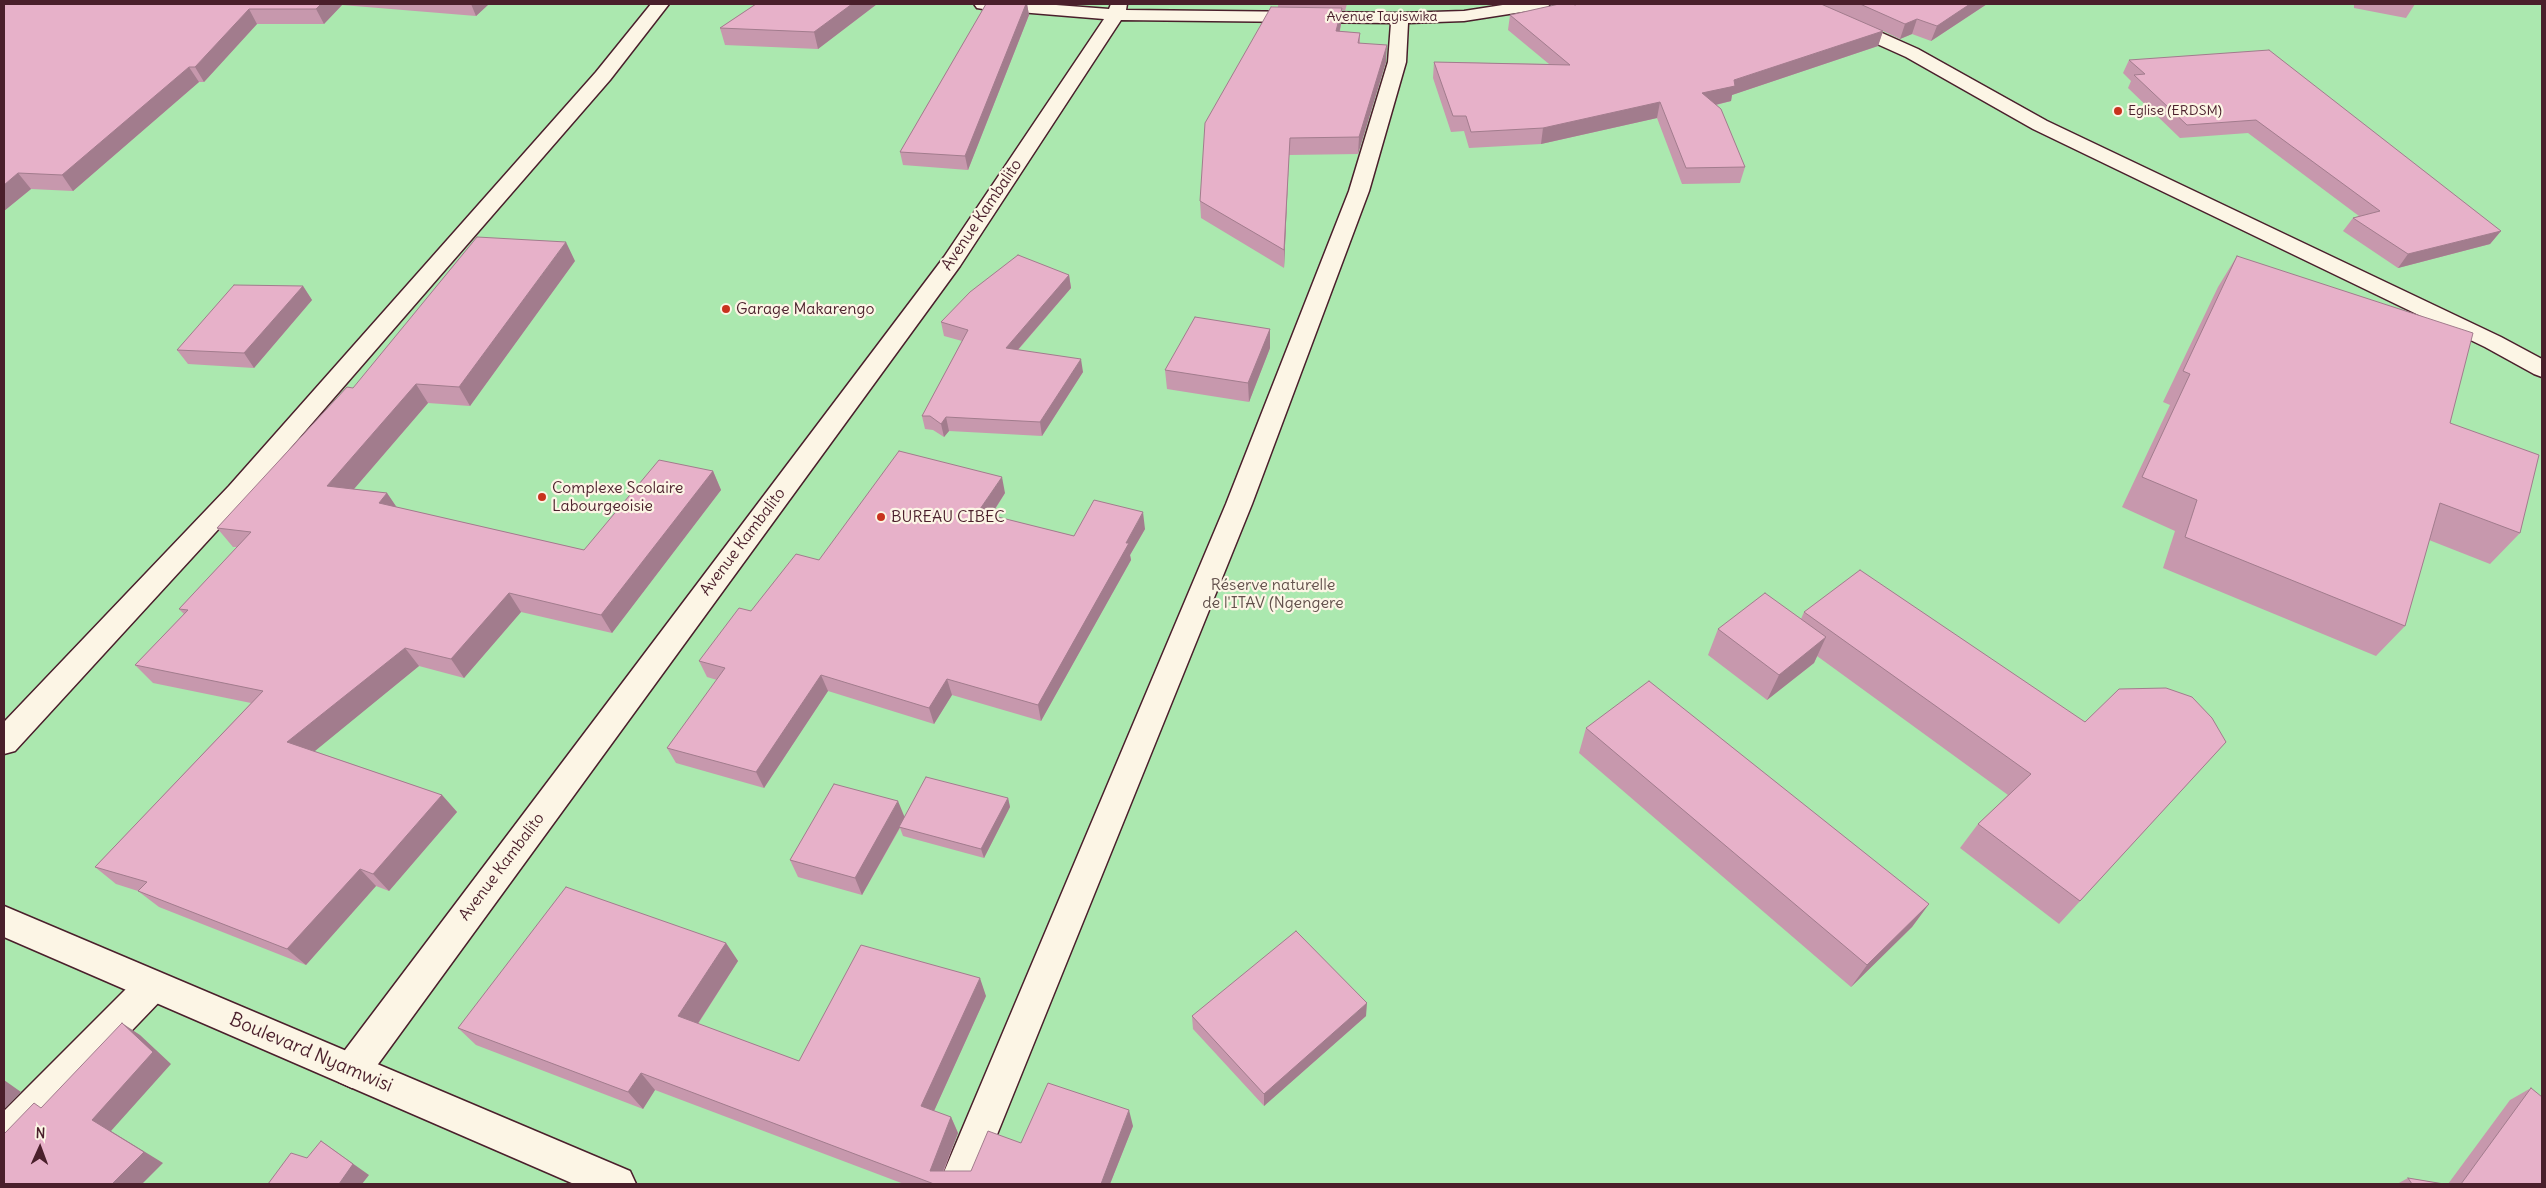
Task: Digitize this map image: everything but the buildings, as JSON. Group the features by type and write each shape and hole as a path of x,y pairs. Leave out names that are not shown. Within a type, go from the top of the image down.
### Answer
{"street":[{"path":"4,742 238,492 603,76 660,4"},
{"name":"Avenue Tayiswika","path":"983,4 1400,18 1464,16 1540,4"},
{"path":"1804,4 1912,53 2040,125 2493,342 2542,369"},
{"name":"Avenue Kambalito","path":"352,1070 952,261 1118,9"},
{"path":"958,1184 1239,504 1360,191 1397,62 1400,18"},
{"name":"Boulevard Nyamwisi","path":"4,921 617,1184"},
{"path":"4,1138 152,986"}],"green space":[{"name":"Réserve naturelle de l'ITAV (Ngengere","path":"4,4 2542,4 2542,1184 4,1184"}],"place":[{"name":"Eglise (ERDSM)","path":"2118,111"},
{"name":"Garage Makarengo","path":"726,309"},
{"name":"Complexe Scolaire Labourgeoisie","path":"542,497"},
{"name":"BUREAU CIBEC","path":"881,517"}]}
